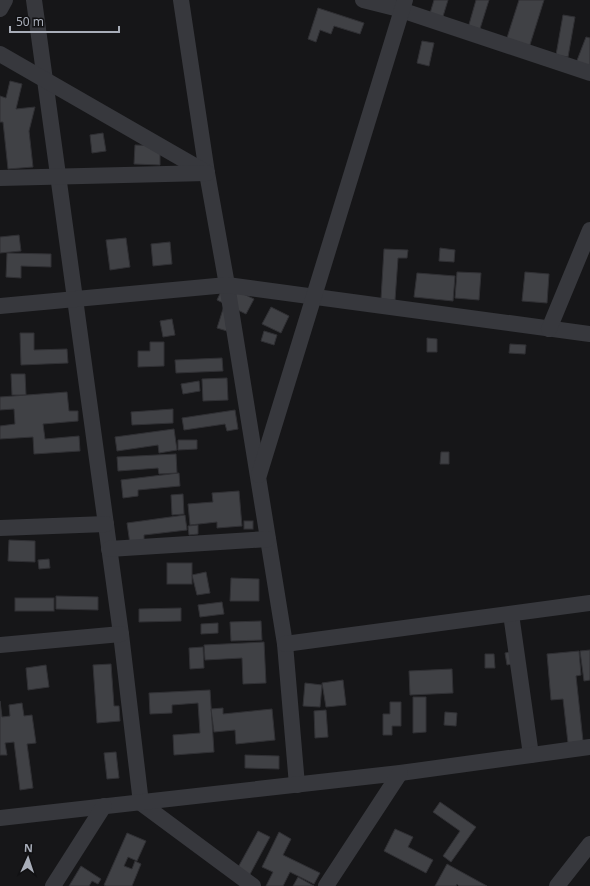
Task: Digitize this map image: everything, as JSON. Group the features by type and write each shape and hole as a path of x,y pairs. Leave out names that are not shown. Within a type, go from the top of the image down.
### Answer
{"street":[{"path":"0,9 5,0"},
{"path":"34,0 121,634 141,803 253,886"},
{"path":"181,0 206,174 227,285 284,644 297,785"},
{"path":"363,0 403,5 590,73"},
{"path":"258,478 403,5"},
{"path":"0,54 206,174"},
{"path":"0,178 206,174"},
{"path":"549,329 590,230"},
{"path":"0,306 227,285 590,334"},
{"path":"0,528 106,524"},
{"path":"109,549 268,539"},
{"path":"284,644 590,603"},
{"path":"511,614 531,755"},
{"path":"1,644 121,634"},
{"path":"0,818 400,773 590,747"},
{"path":"326,886 400,773"},
{"path":"53,886 104,806"},
{"path":"557,886 590,844"}],"building":[{"path":"434,0 448,0 441,23 428,20"},
{"path":"476,0 489,0 479,32 468,28"},
{"path":"519,0 544,0 528,51 505,44"},
{"path":"318,8 364,23 360,34 334,26 331,34 320,30 316,42 308,39"},
{"path":"563,15 575,17 568,57 556,55"},
{"path":"586,37 590,38 590,68 576,63"},
{"path":"422,41 434,43 429,66 417,63"},
{"path":"10,81 22,84 16,109 35,107 29,131 33,167 8,169 3,122 0,122 0,96 6,98"},
{"path":"103,133 106,151 92,153 90,135"},
{"path":"135,145 160,146 160,165 134,164"},
{"path":"19,235 21,251 0,253 0,237"},
{"path":"126,238 130,267 110,270 106,240"},
{"path":"170,242 172,264 153,266 151,244"},
{"path":"440,248 455,250 454,262 439,261"},
{"path":"384,249 408,250 407,258 398,258 395,300 381,299"},
{"path":"7,253 51,254 51,267 21,266 21,278 6,277"},
{"path":"457,272 481,273 479,300 455,298"},
{"path":"525,272 549,274 547,303 522,301"},
{"path":"417,273 455,276 453,301 414,297"},
{"path":"224,285 254,299 246,314 217,300"},
{"path":"224,306 227,331 217,328"},
{"path":"271,307 289,316 281,333 262,324"},
{"path":"172,319 175,335 163,337 160,321"},
{"path":"264,331 277,335 274,345 261,341"},
{"path":"20,333 34,333 34,350 67,349 68,363 21,365"},
{"path":"427,338 437,339 437,352 427,352"},
{"path":"150,342 164,342 164,366 138,367 138,351 150,351"},
{"path":"510,344 526,345 525,354 509,353"},
{"path":"222,358 223,371 176,373 175,360"},
{"path":"11,374 25,374 26,395 12,395"},
{"path":"227,378 228,400 203,401 202,379"},
{"path":"199,381 200,391 183,394 181,384"},
{"path":"67,392 69,411 78,411 78,421 43,424 45,439 79,436 80,451 34,454 33,437 0,439 0,426 15,424 14,409 0,410 0,397"},
{"path":"173,409 173,423 132,425 131,412"},
{"path":"235,410 238,429 227,431 225,424 184,430 182,418"},
{"path":"174,429 177,450 159,453 158,445 117,451 115,437"},
{"path":"178,440 197,440 197,449 178,450"},
{"path":"441,452 449,452 449,464 440,464"},
{"path":"176,454 177,473 159,474 158,468 118,471 117,457"},
{"path":"179,473 180,486 138,490 138,496 123,498 121,480"},
{"path":"239,491 242,526 217,528 217,522 190,525 188,504 213,502 212,493"},
{"path":"183,494 184,514 172,515 171,495"},
{"path":"185,515 187,530 144,535 144,542 130,544 127,523"},
{"path":"244,521 253,521 253,529 244,529"},
{"path":"198,525 198,534 189,535 188,526"},
{"path":"9,540 35,541 35,562 8,561"},
{"path":"49,559 50,568 39,569 38,560"},
{"path":"167,563 192,563 192,584 167,584"},
{"path":"206,572 210,593 197,595 192,575"},
{"path":"231,578 259,579 259,601 230,601"},
{"path":"56,596 98,597 98,610 56,609"},
{"path":"15,598 54,598 54,611 15,611"},
{"path":"222,602 224,614 200,617 198,605"},
{"path":"181,608 181,621 139,622 139,609"},
{"path":"261,621 262,640 231,641 230,622"},
{"path":"218,623 218,633 201,634 201,624"},
{"path":"264,642 266,683 243,684 242,658 205,660 204,645"},
{"path":"203,647 204,668 190,669 189,648"},
{"path":"590,650 590,680 584,681 580,651"},
{"path":"515,651 516,663 507,665 505,653"},
{"path":"579,651 581,675 576,676 583,741 568,743 563,699 551,700 547,654"},
{"path":"485,654 494,654 495,668 485,668"},
{"path":"111,664 114,706 119,706 120,721 97,723 93,665"},
{"path":"46,665 49,687 28,690 26,668"},
{"path":"452,669 453,693 410,695 409,671"},
{"path":"343,680 346,705 326,707 322,683"},
{"path":"305,683 322,685 320,707 303,706"},
{"path":"210,690 214,752 174,755 173,735 200,733 198,703 172,705 172,713 150,714 149,693"},
{"path":"413,697 426,697 426,732 413,733"},
{"path":"0,701 2,717 10,716 9,705 22,703 24,716 32,715 36,743 27,744 33,788 20,790 14,742 5,743 7,755 0,755"},
{"path":"390,702 401,702 401,726 392,726 392,735 383,735 383,714 390,714"},
{"path":"223,708 223,714 272,709 275,740 236,744 235,730 214,732 211,709"},
{"path":"326,710 328,737 315,738 314,711"},
{"path":"445,712 457,713 456,726 444,725"},
{"path":"116,752 119,778 107,779 104,753"},
{"path":"245,755 279,756 279,769 245,768"},
{"path":"440,802 476,827 451,862 443,856 460,831 433,812"},
{"path":"395,829 413,837 408,847 433,860 426,873 384,851"},
{"path":"258,831 270,837 248,878 236,871"},
{"path":"279,832 291,839 283,855 320,873 314,884 290,872 283,886 266,886 273,872 262,867"},
{"path":"127,833 146,841 137,861 128,857 124,866 132,869 135,861 141,864 132,886 106,886 104,885"},
{"path":"447,864 487,886 459,886 457,884 456,886 435,886"},
{"path":"81,866 101,879 98,884 92,881 89,886 69,886"},
{"path":"298,877 314,886 293,886"}]}
